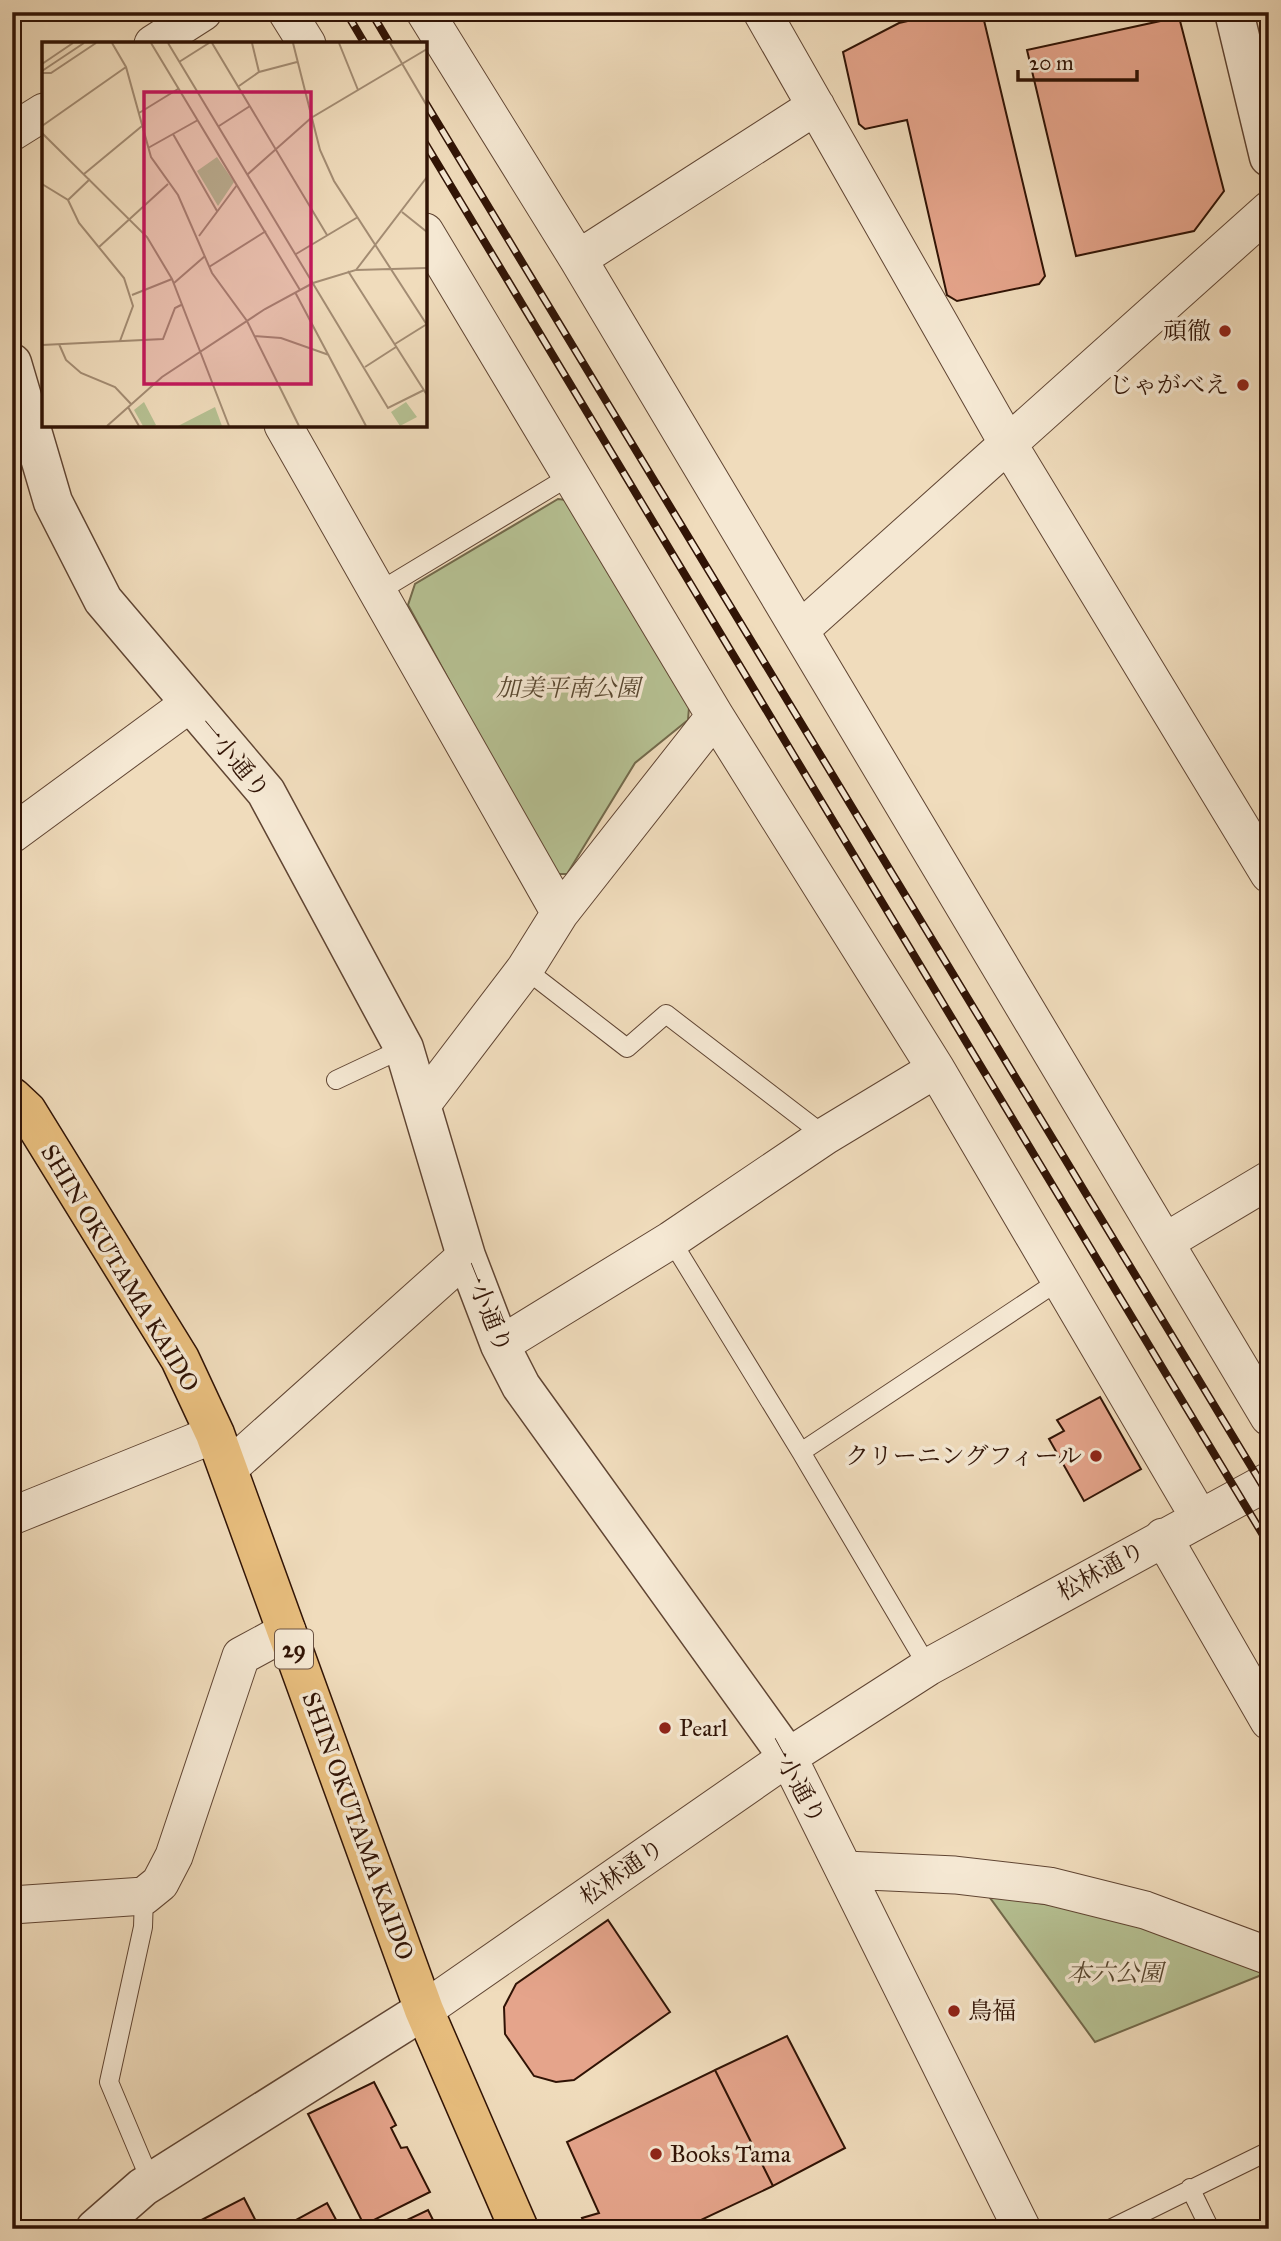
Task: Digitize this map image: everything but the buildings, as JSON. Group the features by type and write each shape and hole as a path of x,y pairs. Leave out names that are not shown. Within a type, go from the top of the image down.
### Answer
{"main road":[{"name":"SHIN OKUTAMA KAIDO","path":"12,1097 27,1111 180,1359 215,1434 424,2010 519,2229"}],"street":[{"path":"156,42 203,12"},
{"path":"287,12 306,42"},
{"path":"425,12 578,259 1269,1417"},
{"path":"762,12 1007,442 1269,874"},
{"path":"1234,12 1269,158"},
{"path":"578,259 816,106"},
{"path":"12,132 42,113"},
{"path":"800,630 1269,210"},
{"path":"427,235 715,716 936,1069 1199,1517"},
{"name":"一小通り","path":"12,363 37,424 53,502 103,600 265,792 404,1048 423,1103 466,1256 500,1345 521,1386 788,1757 1022,2229"},
{"path":"284,427 560,914"},
{"path":"12,834 189,704"},
{"path":"423,1103 525,969 560,914 715,716"},
{"path":"500,1345 671,1240 825,1136 936,1069"},
{"path":"1165,1242 1269,1180"},
{"path":"228,1469 466,1256"},
{"path":"12,1516 215,1434"},
{"name":"松林通り","path":"95,2229 151,2182 424,2010 788,1757 928,1667 1269,1480"},
{"path":"1163,1537 1269,1721"},
{"path":"12,1905 144,1896 160,1883 174,1856 242,1656 288,1631"},
{"path":"845,1870 955,1875 1049,1885 1144,1910 1269,1956"}],"lane":[{"path":"378,592 570,476"},
{"path":"525,969 627,1048 666,1014 825,1136"},
{"path":"336,1080 404,1048"},
{"path":"671,1240 802,1452 928,1667"},
{"path":"802,1452 1060,1280"},
{"path":"144,1896 143,1927 109,2082 151,2182"},
{"path":"1110,2229 1269,2151"},
{"path":"1190,2188 1210,2229"}],"green space":[{"name":"加美平南公園","path":"558,499 574,501 690,695 688,720 635,763 567,874 555,874 408,605 415,584"},
{"name":"本六公園","path":"988,1895 1128,1917 1269,1972 1095,2042"}],"railway":[{"path":"346,12 364,42"},
{"path":"371,12 389,42"},
{"path":"427,105 1269,1496"},
{"path":"427,146 1269,1545"}],"place":[{"name":"頑徹","path":"1225,331"},
{"name":"じゃがべえ","path":"1243,385"},
{"name":"クリーニングフィール","path":"1096,1456"},
{"name":"Pearl","path":"665,1728"},
{"name":"鳥福","path":"954,2011"},
{"name":"Books Tama","path":"656,2154"}]}
